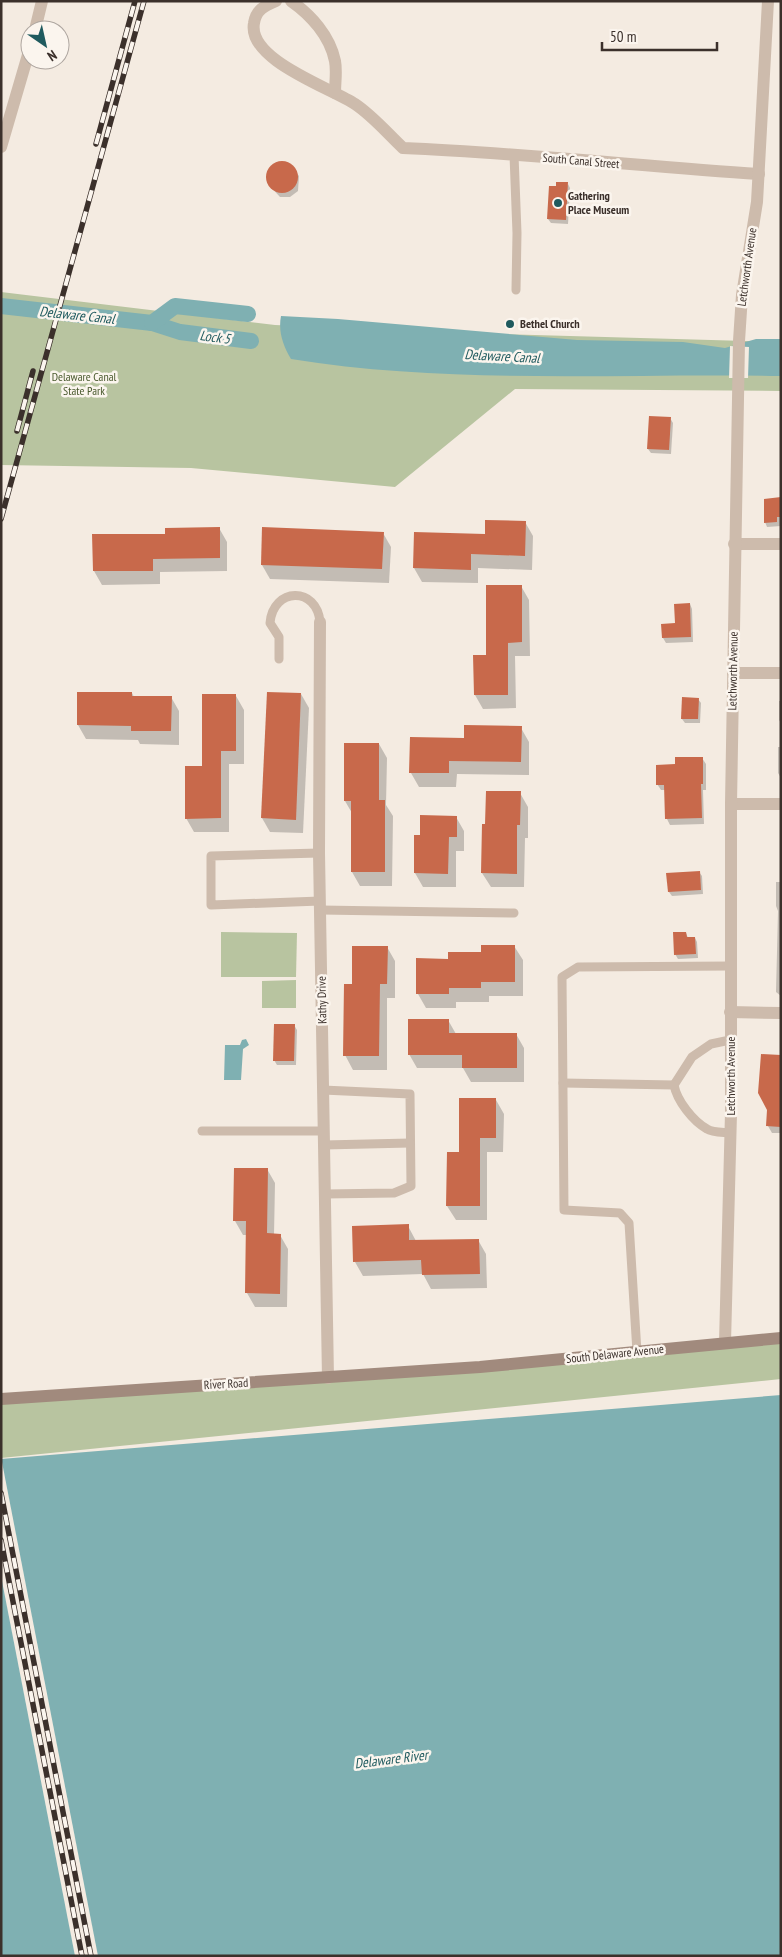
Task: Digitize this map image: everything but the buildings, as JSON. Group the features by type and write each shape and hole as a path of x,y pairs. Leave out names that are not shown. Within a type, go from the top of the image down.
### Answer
{"main road":[{"name":"South Delaware Avenue","path":"450,1369 781,1338"},
{"name":"River Road","path":"1,1398 450,1369"}],"street":[{"path":"37,20 42,1"},
{"path":"276,1 264,6 255,14 253,27 257,43 305,80 335,93 336,62 330,48 315,23 305,11 291,1"},
{"name":"Letchworth Avenue","path":"725,1343 731,1133 731,804 737,397 742,295 757,202 768,1"},
{"path":"1,148 24,70"},
{"name":"South Canal Street","path":"335,93 356,105 404,148 759,174"},
{"path":"734,544 781,544"},
{"name":"Kathy Drive","path":"320,622 320,853 328,1378"},
{"path":"733,674 781,674"},
{"path":"731,804 781,804"},
{"path":"730,1012 781,1013"}],"lane":[{"path":"514,155 517,233 516,290"},
{"path":"279,660 279,637 270,623 274,606 280,600 288,596 304,597 316,607 320,622"},
{"path":"320,853 211,856 211,905 321,905 514,912"},
{"path":"637,1352 628,1222 620,1213 564,1210 562,977 578,967 730,966"},
{"path":"730,1040 711,1044 692,1057 674,1085 676,1093 691,1115 708,1130 731,1133"},
{"path":"563,1083 674,1085"},
{"path":"323,1090 410,1094 411,1186 394,1193 325,1194"},
{"path":"202,1131 324,1131"},
{"path":"324,1145 410,1143"}],"green space":[{"name":"Delaware Canal State Park","path":"1,292 275,325 459,333 781,342 781,391 515,389 395,487 191,468 1,465"},
{"path":"221,932 297,933 296,977 221,977"},
{"path":"296,980 296,1008 262,1008 262,981"},
{"path":"781,1341 781,1379 1,1458 1,1399"}],"water":[{"path":"281,316 338,319 577,340 683,342 725,348 756,339 781,339 781,376 474,375 352,367 291,359 282,338"},
{"path":"246,1039 249,1045 243,1049 241,1080 224,1080 225,1045 240,1045 242,1040"},
{"name":"Delaware River","path":"781,1395 781,1956 1,1956 1,1459"}],"pier":[{"path":"730,346 749,347 748,378 729,378"},
{"path":"1,1457 98,1956 75,1956 1,1576"}],"waterway":[{"name":"Delaware Canal","path":"1,306 152,323 180,332 251,341"},
{"name":"Delaware Canal","path":"152,323 175,306 248,314"}],"railway":[{"path":"96,144 135,1"},
{"path":"1,519 144,1"},
{"path":"17,431 33,371"},
{"path":"1,1493 91,1956"},
{"path":"1,1540 82,1956"}],"place":[{"name":"Gathering Place Museum","path":"558,203"},
{"name":"Bethel Church","path":"510,324"}],"water label":[{"name":"Lock 5","path":"215,337"}]}
